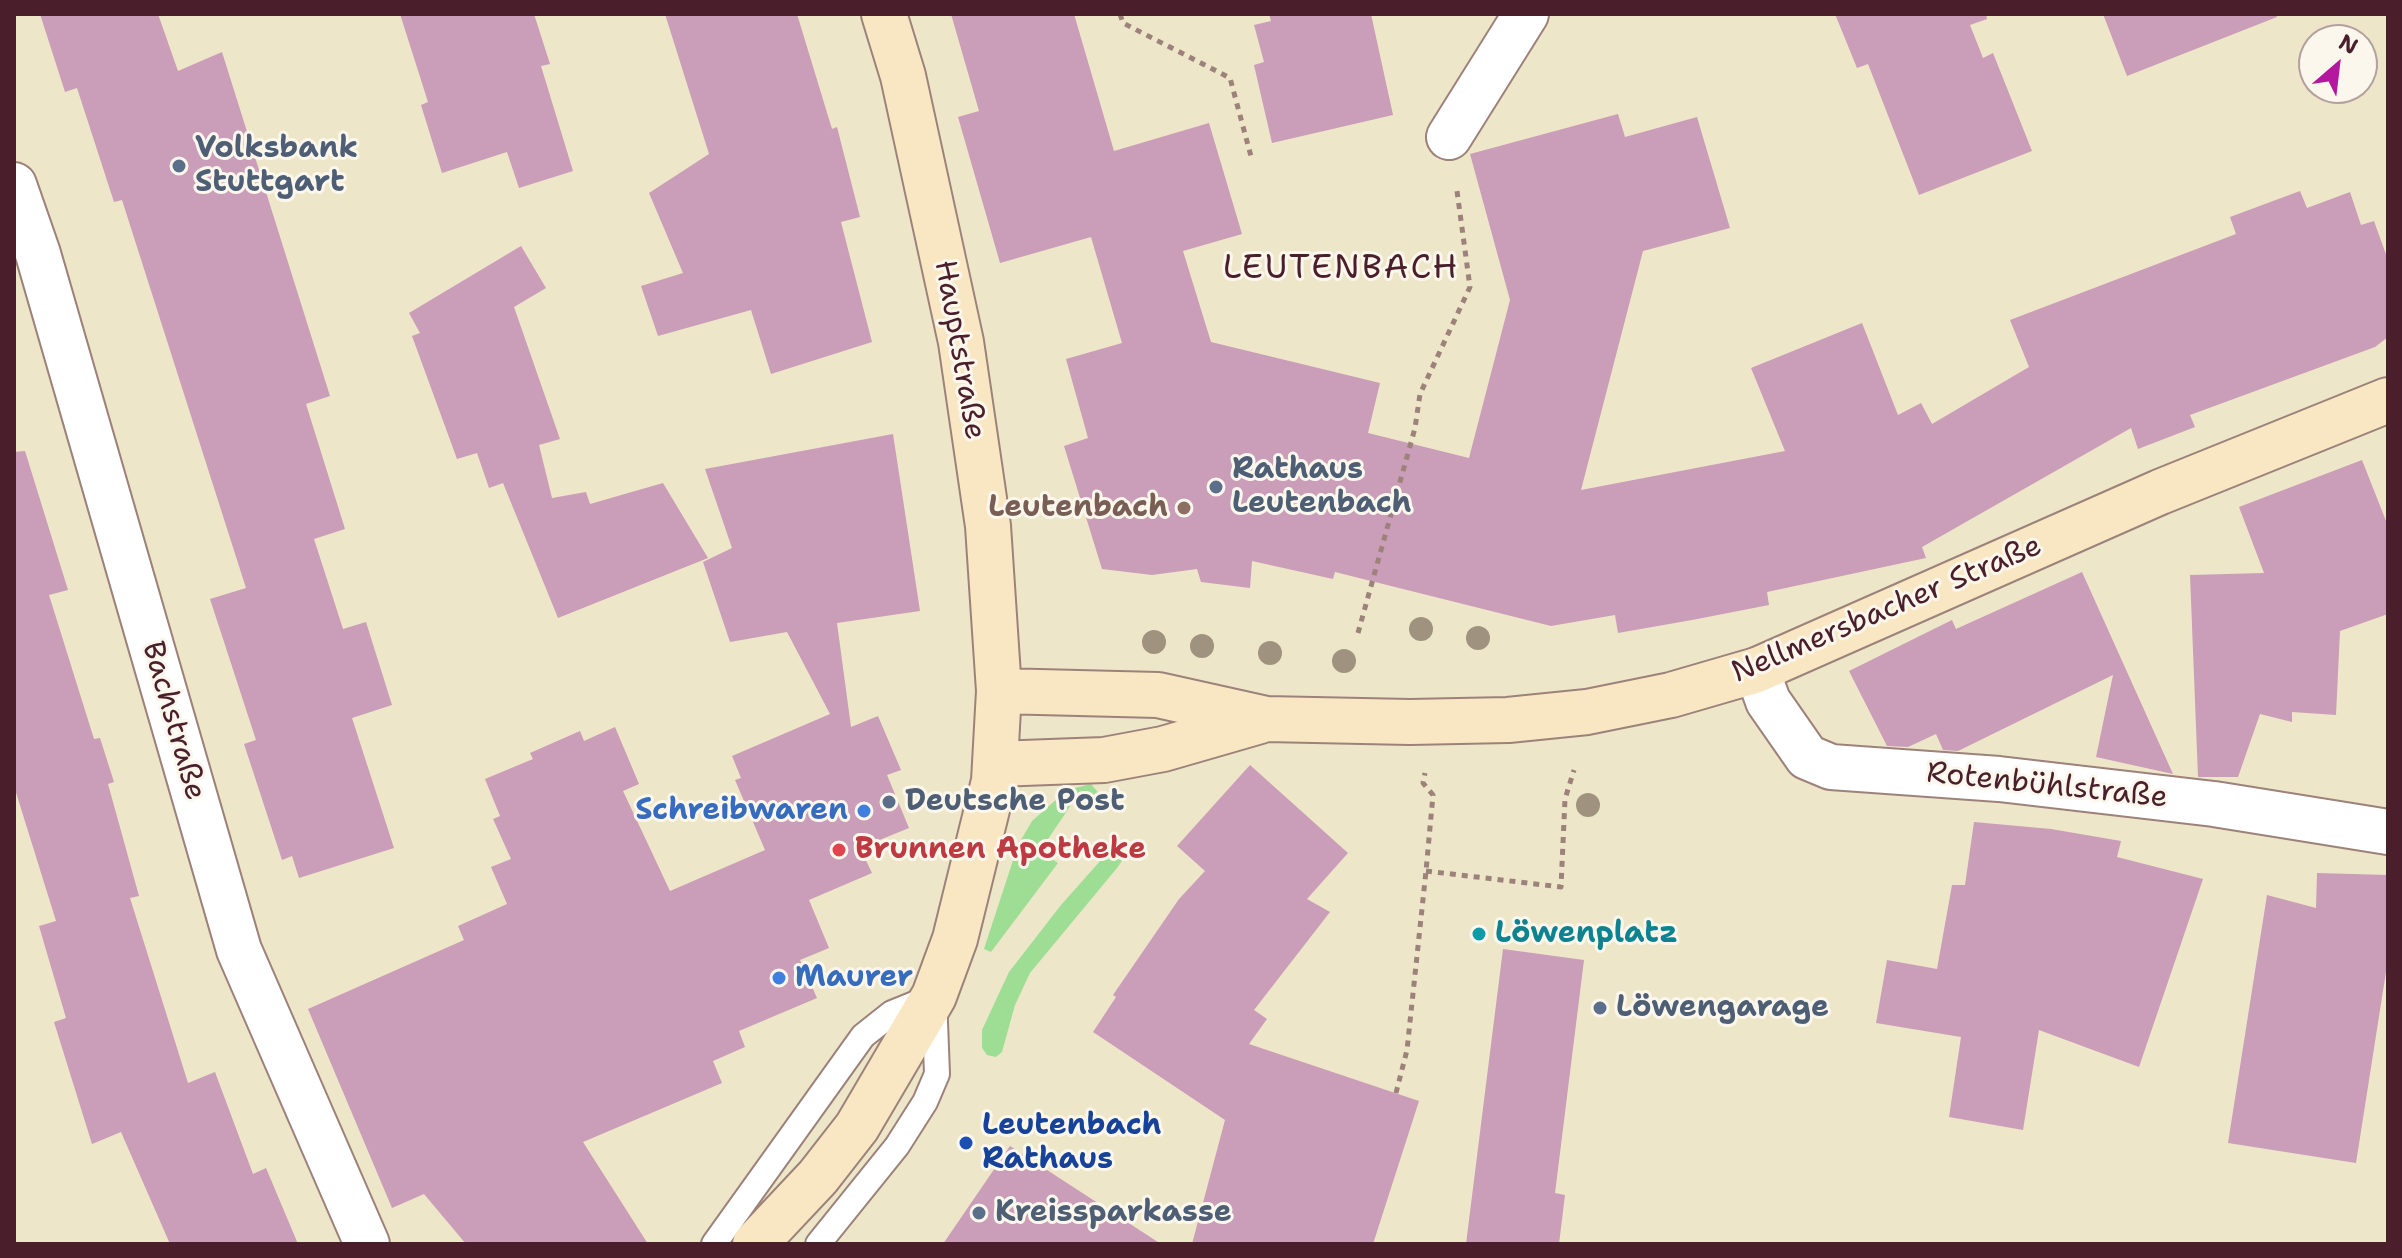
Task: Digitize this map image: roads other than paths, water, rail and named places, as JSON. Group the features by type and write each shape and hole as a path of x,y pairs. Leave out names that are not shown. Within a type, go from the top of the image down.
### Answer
{"street":[{"name":"Hauptstraße","path":"755,1244 818,1177 857,1127 934,996 955,939 981,842 996,764 999,691 988,526 961,342 903,76 884,14"},
{"path":"1449,137 1526,14"},
{"name":"Bachstraße","path":"14,185 38,254 239,950 367,1244"},
{"name":"Nellmersbacher Straße","path":"999,691 1158,695 1266,719 1410,722 1571,714 1671,695 1757,670 2160,492 2388,400"},
{"name":"Rotenbühlstraße","path":"1757,670 1768,701 1807,757 1831,767 1999,779 2214,804 2388,832"},
{"name":"Nellmersbacher Straße","path":"996,764 1104,760 1163,749 1266,719"}],"lane":[{"path":"714,1244 863,1036 892,1013 934,996 937,1074 925,1102 890,1156 818,1244"}],"place":[{"name":"Volksbank Stuttgart","path":"179,166"},
{"name":"Rathaus Leutenbach","path":"1216,487"},
{"name":"Leutenbach","path":"1184,508"},
{"name":"Deutsche Post","path":"889,802"},
{"name":"Schreibwaren","path":"864,811"},
{"name":"Brunnen Apotheke","path":"839,850"},
{"name":"Löwenplatz","path":"1479,934"},
{"name":"Maurer","path":"779,978"},
{"name":"Löwengarage","path":"1600,1008"},
{"name":"Leutenbach Rathaus","path":"966,1143"},
{"name":"Kreissparkasse","path":"979,1213"}],"district":[{"name":"LEUTENBACH","path":"1341,269"}]}
